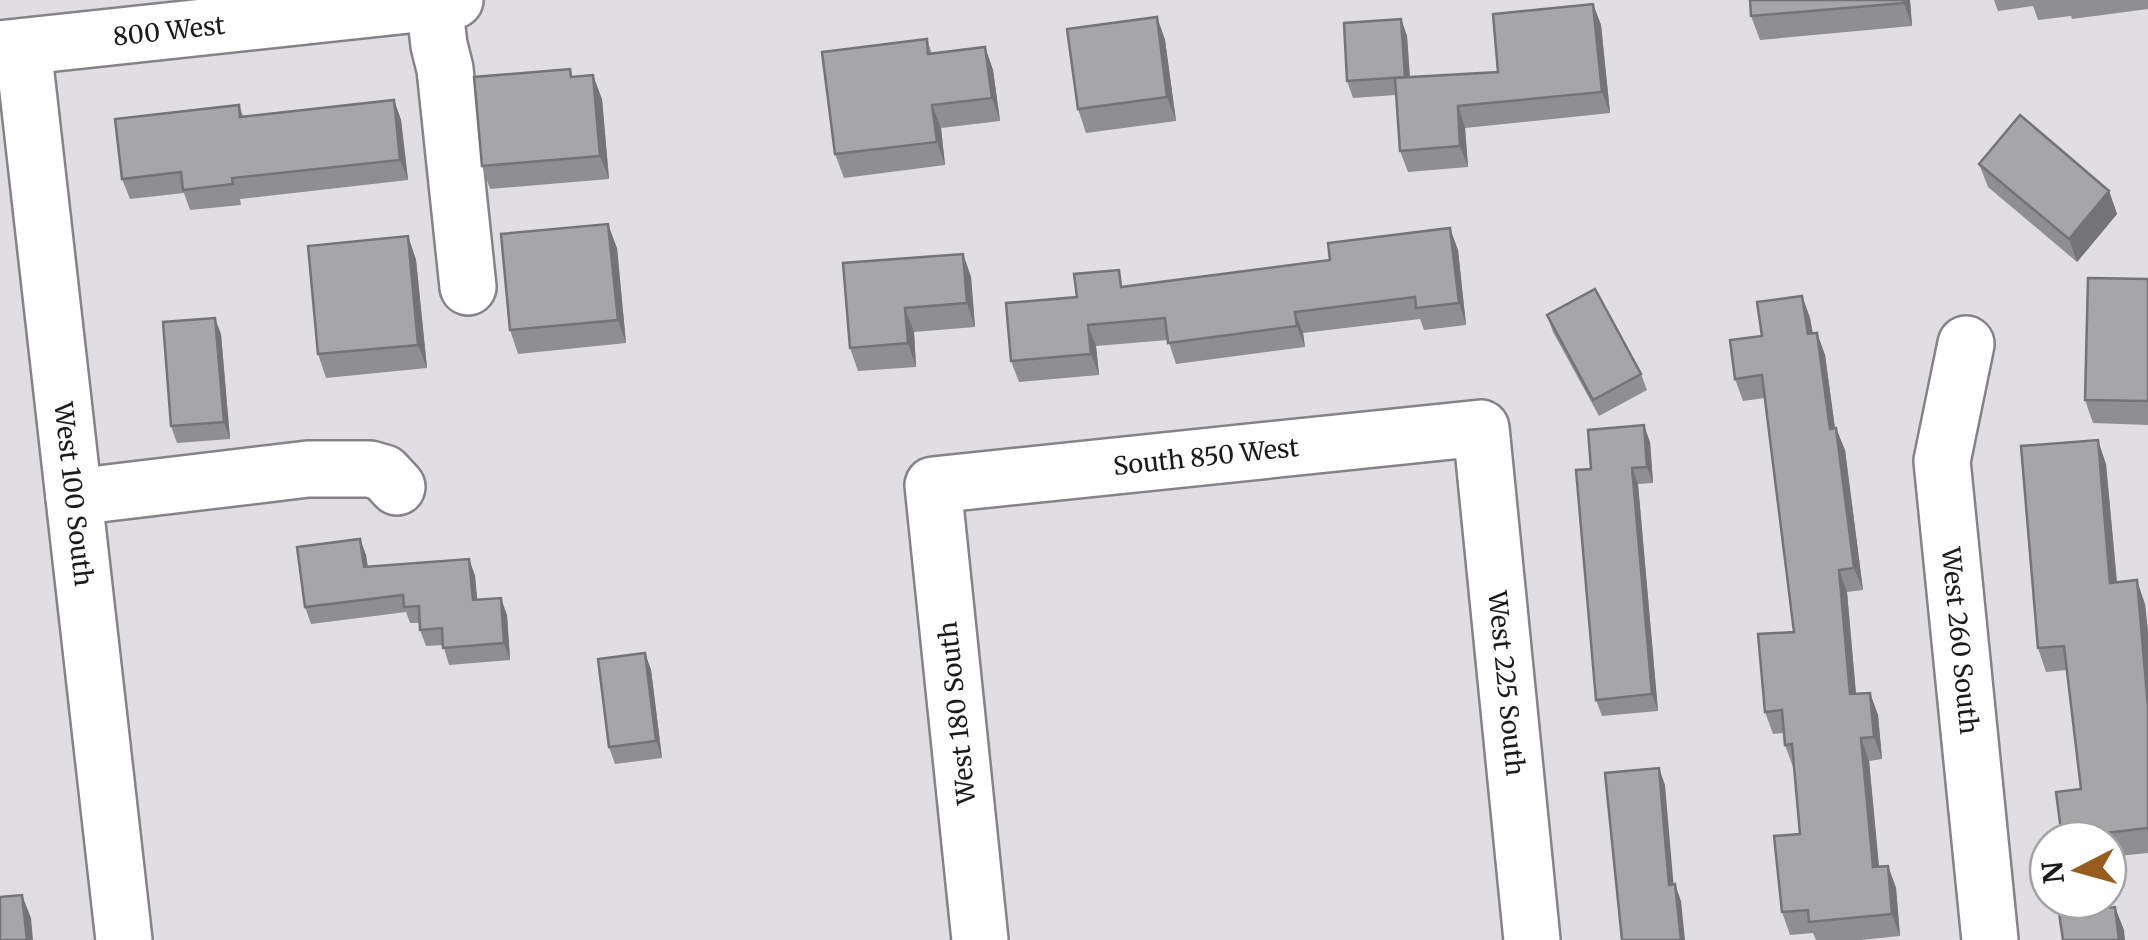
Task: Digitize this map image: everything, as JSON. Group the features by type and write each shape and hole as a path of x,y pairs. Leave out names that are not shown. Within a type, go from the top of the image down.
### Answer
{"street":[{"name":"800 West","path":"11,48 445,1"},
{"path":"445,1 445,69 468,287"},
{"name":"West 100 South","path":"11,48 74,497 124,940"},
{"name":"West 260 South","path":"1966,344 1942,461 1990,940"},
{"name":"South 850 West","path":"933,486 1481,428"},
{"name":"West 225 South","path":"1481,428 1532,940"},
{"path":"74,497 308,468 370,469 384,473 397,486"},
{"name":"West 180 South","path":"933,486 980,940"}],"building":[{"path":"1750,0 1904,0 1904,3 1751,16"},
{"path":"1593,4 1602,92 1458,106 1460,146 1400,151 1395,78 1498,72 1493,14"},
{"path":"1157,17 1167,97 1078,109 1067,29"},
{"path":"1401,19 1405,77 1347,81 1344,23"},
{"path":"927,39 928,54 985,47 992,98 932,105 937,142 835,154 822,52"},
{"path":"570,69 571,77 593,75 600,156 482,166 474,77"},
{"path":"394,100 400,160 232,178 233,184 183,190 181,172 122,179 115,119 239,105 240,117"},
{"path":"2020,115 2109,191 2069,239 1979,164"},
{"path":"608,224 618,320 510,330 501,234"},
{"path":"1450,228 1459,303 1416,308 1415,297 1295,312 1297,326 1168,343 1165,318 1088,325 1091,354 1011,361 1006,303 1077,297 1074,274 1119,270 1121,287 1330,260 1328,243"},
{"path":"408,236 418,345 318,354 308,246"},
{"path":"963,254 967,303 905,308 908,343 850,348 843,263"},
{"path":"2088,278 2148,279 2148,401 2085,400"},
{"path":"1595,289 1641,374 1593,400 1547,315"},
{"path":"1802,296 1808,334 1817,333 1830,429 1836,428 1854,568 1839,570 1850,694 1870,693 1874,737 1861,738 1873,867 1888,866 1892,914 1809,922 1808,910 1782,912 1774,836 1800,834 1792,744 1785,745 1782,710 1765,712 1758,634 1794,632 1762,375 1735,379 1730,340 1762,336 1757,302"},
{"path":"215,318 224,422 171,426 163,322"},
{"path":"1644,425 1647,467 1632,468 1652,694 1596,700 1576,470 1591,469 1588,430"},
{"path":"2098,440 2110,583 2137,580 2148,707 2148,828 2128,830 2128,820 2060,820 2056,792 2081,789 2064,646 2038,648 2021,446"},
{"path":"360,539 364,567 469,559 473,600 501,598 504,643 443,648 442,628 420,630 419,606 404,607 403,595 305,607 297,547"},
{"path":"645,653 656,741 609,747 598,659"},
{"path":"1659,768 1669,885 1675,884 1681,940 1622,940 1605,773"},
{"path":"22,895 27,940 0,940 0,897"},
{"path":"2060,920 2117,920 2119,940 2063,940"}]}
